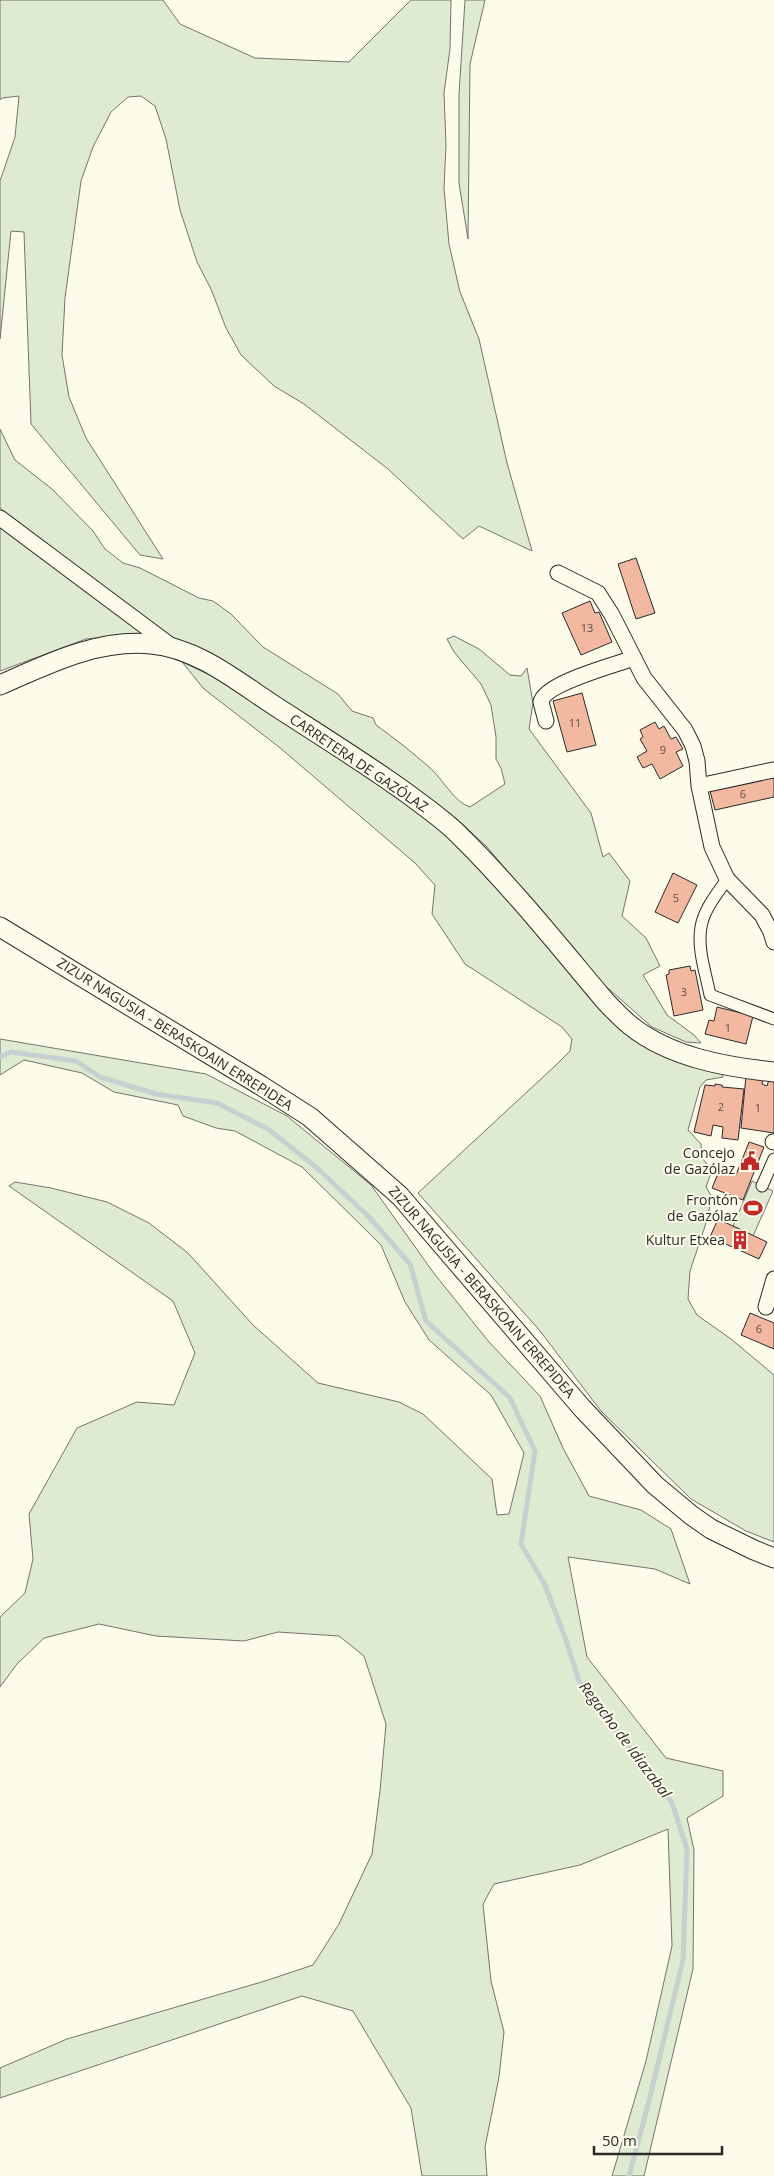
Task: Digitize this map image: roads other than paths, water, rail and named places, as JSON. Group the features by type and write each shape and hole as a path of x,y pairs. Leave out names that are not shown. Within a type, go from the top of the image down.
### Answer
{"street":[{"path":"0,518 175,649"},
{"path":"558,573 598,593 612,615 644,678 685,730 693,746 712,847 727,879 762,916 774,942"},
{"name":"CARRETERA DE GAZÓLAZ","path":"0,685 101,646 130,642 154,644 194,656 226,674 378,773 431,812 464,840 606,1002 632,1027 674,1050 720,1064 774,1072"},
{"path":"546,721 541,702 546,692 569,680 634,658"},
{"path":"699,786 773,770"},
{"path":"727,879 708,906 701,927 701,951 710,995 774,1019"},
{"name":"ZIZUR NAGUSIA - BERASKOAIN ERREPIDEA","path":"0,927 310,1117 400,1196 582,1408 655,1485 711,1529 774,1558"},
{"path":"0,943 25,942"},
{"path":"762,1186 774,1159"},
{"path":"766,1307 774,1279"}],"waterway":[{"name":"Regacho de Idiazabal","path":"0,1057 11,1052 76,1061 100,1077 156,1094 217,1103 268,1129 316,1167 369,1217 410,1264 426,1321 510,1398 535,1451 521,1544 545,1585 579,1681 672,1803 687,1849 683,1960 629,2176"}],"place":[{"name":"Concejo de Gazólaz","path":"750,1161"},
{"name":"Frontón de Gazólaz","path":"753,1208"},
{"name":"Kultur Etxea","path":"740,1240"}]}
